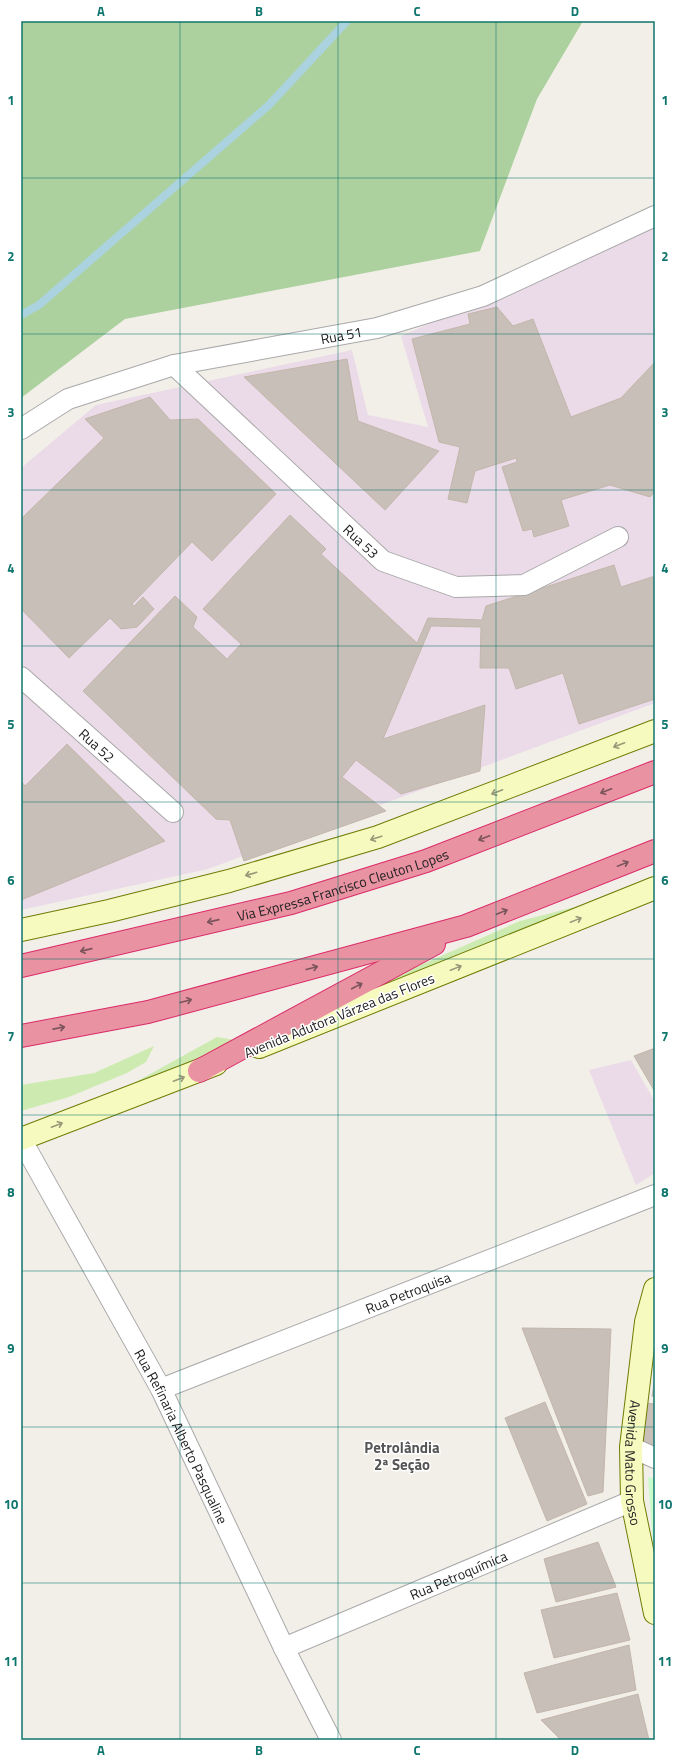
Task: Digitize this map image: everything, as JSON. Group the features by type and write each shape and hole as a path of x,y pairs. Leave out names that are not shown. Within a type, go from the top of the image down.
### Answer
{"highway":[{"name":"Via Expressa Francisco Cleuton Lopes","path":"21,966 291,903 426,861 655,772"},
{"path":"21,1036 148,1012 466,926 655,851"},
{"path":"199,1071 466,926"}],"street":[{"name":"Rua 51","path":"21,429 68,399 174,365 377,328 483,296 651,223"},
{"name":"Rua 53","path":"174,365 383,561 456,587 524,585 618,537"},
{"name":"Rua 52","path":"21,677 173,812"},
{"path":"21,930 109,911 229,881 378,837 655,731"},
{"name":"Avenida Adutora Várzea das Flores","path":"21,1139 199,1071 655,888"},
{"name":"Rua Refinaria Alberto Pasqualine","path":"21,1139 161,1389 284,1648 331,1740"},
{"name":"Rua Petroquisa","path":"161,1389 655,1195"},
{"name":"Avenida Mato Grosso","path":"655,1289 646,1322 631,1447 632,1501 655,1613"},
{"path":"631,1447 655,1458"},
{"name":"Rua Petroquímica","path":"284,1648 632,1501"}],"shaded area":[{"path":"655,226 655,703 208,869 21,910 21,468 96,405 352,350 368,415 428,427 401,336"},
{"path":"631,1060 655,1102 655,1173 636,1185 589,1070"}],"green space":[{"path":"21,21 583,21 537,99 480,251 125,319 21,398"},
{"path":"602,900 363,998 357,993 520,921"},
{"path":"217,1037 235,1040 209,1060 123,1089"},
{"path":"154,1046 146,1062 127,1073 69,1097 21,1111 21,1085 94,1073"},
{"path":"648,1477 655,1479 655,1545 653,1545"}],"building":[{"path":"497,307 513,326 533,319 571,417 621,398 655,362 655,492 650,497 610,485 561,500 569,526 534,537 532,529 523,531 502,467 517,462 516,458 475,471 467,503 448,499 460,447 439,442 412,339 470,324 468,314"},
{"path":"347,359 358,421 439,451 385,510 244,377"},
{"path":"150,397 170,420 198,419 276,494 212,561 192,542 132,604 134,606 143,597 154,609 137,627 121,629 110,618 69,658 21,609 21,519 104,438 85,419"},
{"path":"290,515 326,549 321,554 417,643 428,618 482,620 486,606 614,565 621,587 655,576 655,699 579,724 563,673 516,689 509,668 480,668 481,627 431,626 383,739 485,705 480,771 401,794 356,760 342,777 386,811 244,861 230,820 216,819 83,691 175,596 197,617 193,627 227,659 241,644 203,609"},
{"path":"67,744 165,841 21,900 21,781 25,786"},
{"path":"655,1048 655,1092 634,1056"},
{"path":"522,1328 611,1329 603,1492 588,1496"},
{"path":"655,1378 655,1397 652,1396"},
{"path":"545,1402 587,1504 547,1521 505,1418"},
{"path":"647,1403 655,1404 655,1449 640,1444"},
{"path":"598,1542 616,1587 556,1602 544,1559"},
{"path":"617,1593 630,1640 554,1658 541,1610"},
{"path":"629,1645 636,1690 537,1713 524,1673"},
{"path":"638,1694 649,1740 561,1740 541,1720"}],"waterway":[{"path":"21,315 39,305 269,105 347,21"}],"district":[{"name":"Petrolândia 2ª Seção","path":"402,1456"}]}
